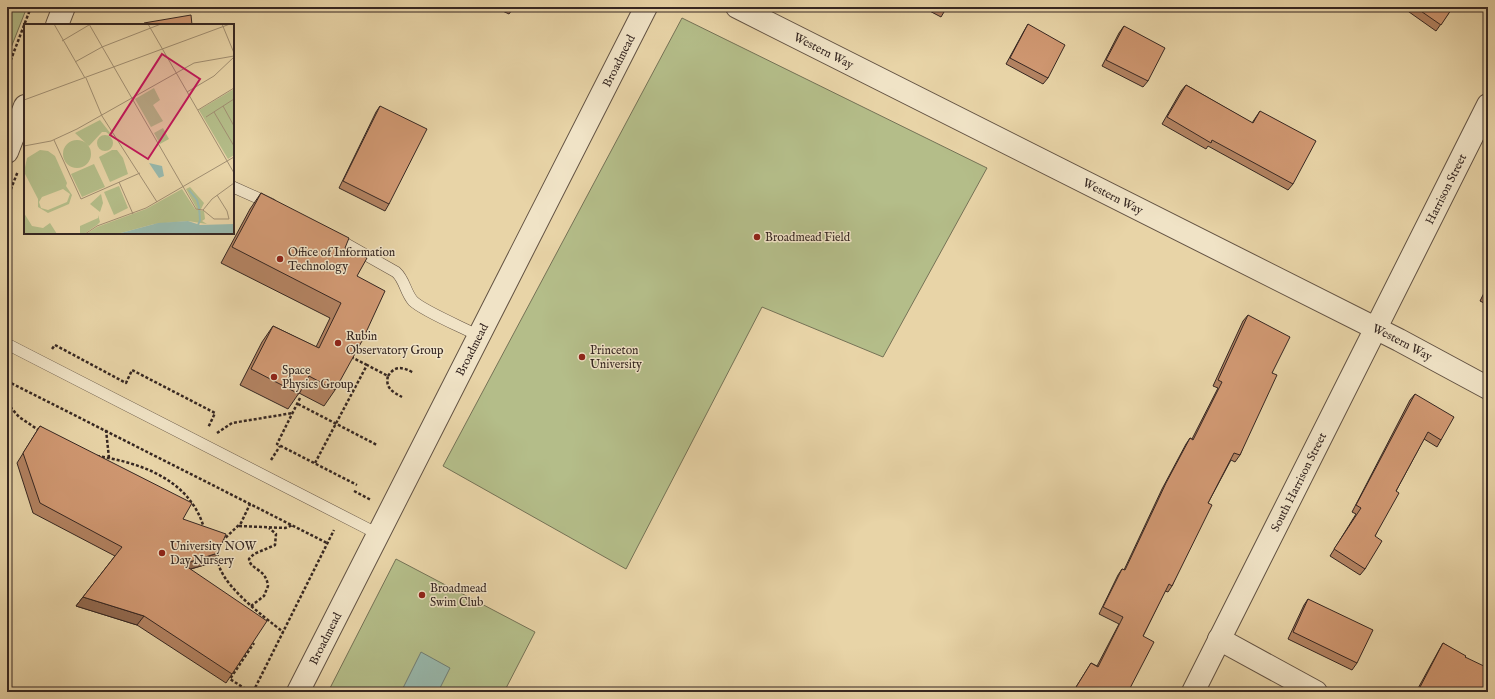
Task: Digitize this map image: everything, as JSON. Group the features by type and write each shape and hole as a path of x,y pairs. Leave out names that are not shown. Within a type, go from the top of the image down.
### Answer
{"street":[{"path":"57,24 64,7"},
{"name":"Broadmead","path":"298,692 646,7"},
{"name":"Western Way","path":"738,7 1375,328 1488,388"},
{"name":"Harrison Street","path":"1404,272 1488,106"},
{"path":"13,159 24,110"},
{"name":"South Harrison Street","path":"1193,692 1404,272"},
{"path":"1219,639 1316,692"}],"lane":[{"path":"234,187 284,211"},
{"path":"326,233 396,272 401,277 416,304 479,336"},
{"path":"7,344 378,534"}],"path":[{"path":"25,24 31,7"},
{"path":"7,70 24,25"},
{"path":"7,199 13,159"},
{"path":"45,346 52,349 54,345 126,383 132,370 215,413 208,428 224,436"},
{"path":"351,357 388,376"},
{"path":"315,464 367,365"},
{"path":"402,397 390,389 387,385 388,376 398,367 414,373"},
{"path":"7,381 327,543"},
{"path":"300,398 277,444 357,485"},
{"path":"7,403 18,417 42,432"},
{"path":"298,404 377,445"},
{"path":"217,433 232,423 293,413"},
{"path":"106,430 109,458"},
{"path":"264,457 273,460 280,446"},
{"path":"93,455 140,465 162,476 192,503 199,512 205,532"},
{"path":"354,491 372,501"},
{"path":"220,545 222,541 239,526 250,504"},
{"path":"239,526 285,528 293,525"},
{"path":"253,692 336,526"},
{"path":"251,606 264,596 268,586 263,573 252,566 249,560 254,554 275,545 276,534 269,528"},
{"path":"217,541 222,541"},
{"path":"219,548 217,556 219,567 240,596 283,632"},
{"path":"250,692 230,679 254,642"}],"green space":[{"path":"7,7 27,7 7,58"},
{"name":"Broadmead Field","path":"682,18 987,168 883,357 762,307 626,569 443,466"},
{"name":"Broadmead Swim Club","path":"396,559 535,632 504,692 328,692"}],"shaded area":[{"path":"421,652 450,668 438,692 401,692"}],"building":[{"path":"938,7 947,7 945,11"},
{"path":"1415,7 1453,7 1441,25"},
{"path":"191,15 192,24 144,24"},
{"path":"1028,24 1065,45 1048,78 1010,58"},
{"path":"1124,26 1165,48 1148,81 1106,60"},
{"path":"1186,85 1253,123 1260,111 1316,141 1293,184 1212,140 1211,143 1167,117"},
{"path":"380,106 427,129 389,204 343,181"},
{"path":"261,193 349,238 345,248 367,258 357,276 385,291 362,341 335,390 309,376 299,394 251,369 273,326 319,348 341,303 232,247"},
{"path":"1488,288 1488,296 1485,295"},
{"path":"1248,315 1290,337 1272,373 1277,375 1240,455 1234,453 1208,503 1212,505 1172,586 1169,584 1143,636 1154,642 1128,692 1073,692 1091,663 1098,667 1123,617 1103,607 1122,569 1125,570 1166,483 1190,438 1193,440 1222,382 1218,380"},
{"path":"1415,394 1454,417 1441,440 1428,432 1396,491 1399,493 1375,536 1382,541 1365,569 1334,549 1361,508 1356,505"},
{"name":"University NOW Day Nursery","path":"40,426 192,503 183,519 226,534 218,553 183,564 267,621 232,674 144,616 83,597 122,547 40,503 23,453"},
{"path":"1308,599 1373,630 1357,663 1293,632"},
{"path":"1443,643 1466,656 1465,657 1488,668 1488,692 1418,691"}],"place":[{"name":"Broadmead Field","path":"757,237"},
{"name":"Office of Information Technology","path":"280,259"},
{"name":"Rubin Observatory Group","path":"338,343"},
{"name":"Princeton University","path":"582,357"},
{"name":"Space Physics Group","path":"274,377"},
{"name":"University NOW Day Nursery","path":"162,553"},
{"name":"Broadmead Swim Club","path":"422,595"}]}
